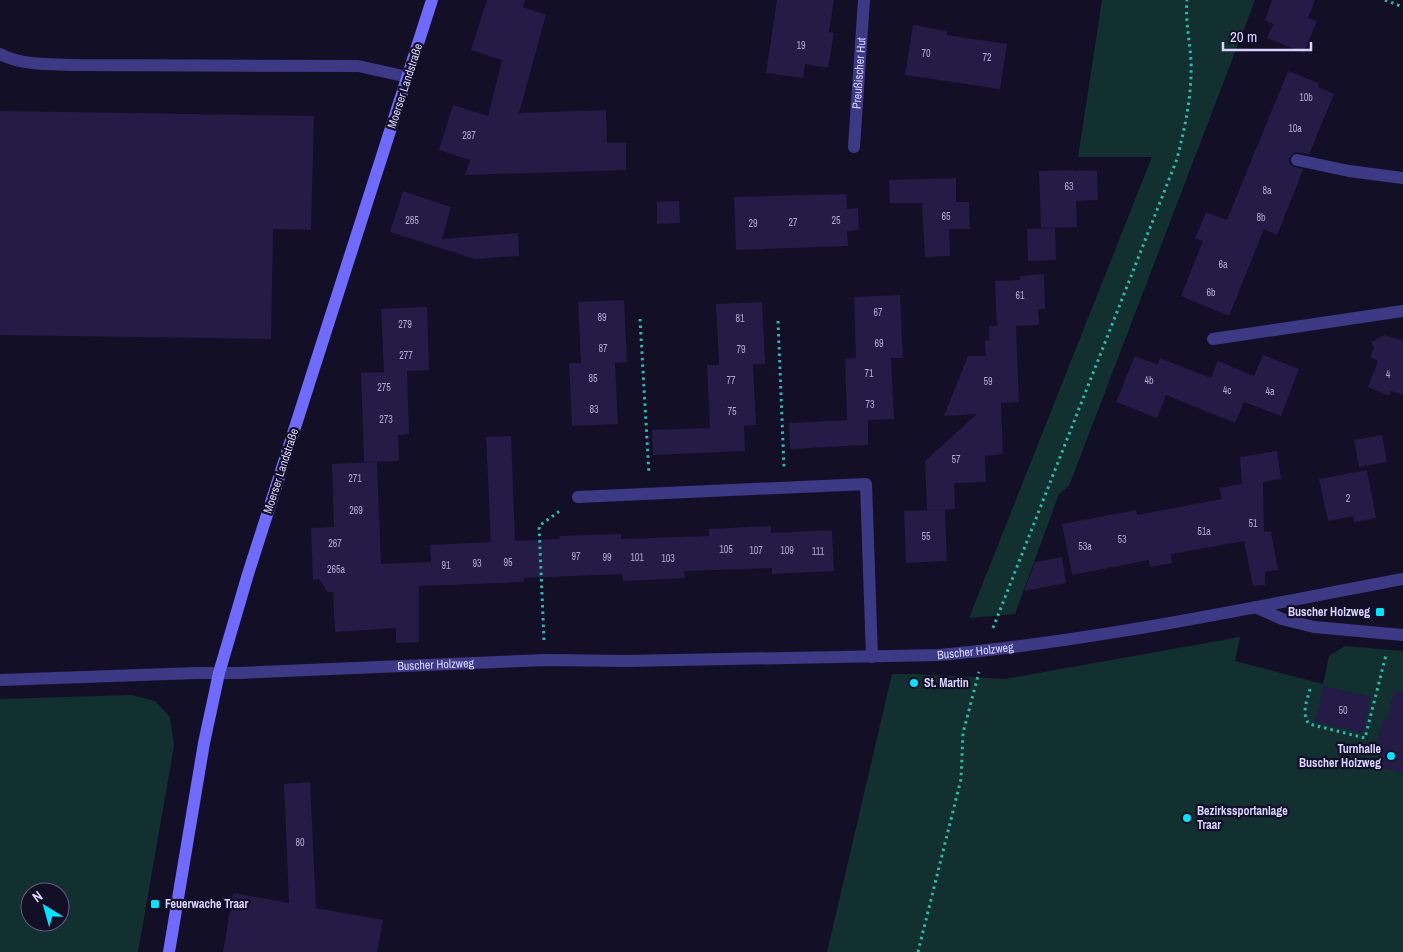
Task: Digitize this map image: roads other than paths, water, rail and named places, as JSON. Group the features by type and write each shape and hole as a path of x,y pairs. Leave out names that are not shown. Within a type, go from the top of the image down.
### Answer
{"main road":[{"name":"Moerser Landstraße","path":"169,952 201,761 219,673 248,574 432,0"}],"street":[{"name":"Preußischer Hut","path":"854,147 864,0"},
{"path":"0,54 19,60 39,63 79,65 358,66 408,77"},
{"path":"1297,160 1349,171 1403,178"},
{"path":"1213,339 1403,311"},
{"path":"578,497 866,484 872,657"},
{"name":"Buscher Holzweg","path":"0,680 380,668 545,660 627,661 939,655 984,651 1121,630 1403,579"},
{"path":"1256,606 1282,619 1314,627 1397,635"}],"place":[{"name":"Buscher Holzweg","path":"1380,612"},
{"name":"St. Martin","path":"914,683"},
{"name":"Turnhalle Buscher Holzweg","path":"1391,756"},
{"name":"Bezirkssportanlage Traar","path":"1187,818"},
{"name":"Feuerwache Traar","path":"155,904"}]}
